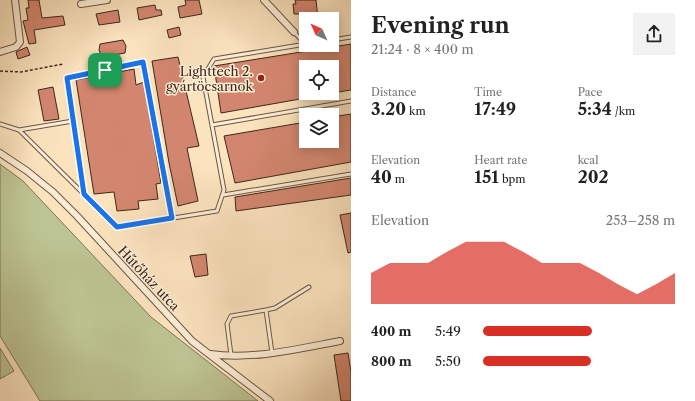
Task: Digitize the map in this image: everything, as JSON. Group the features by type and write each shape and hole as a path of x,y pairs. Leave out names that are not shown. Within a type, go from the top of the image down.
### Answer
{"street":[{"path":"0,52 16,47 20,42 15,0"},
{"path":"81,4 107,0"},
{"path":"264,0 294,32"},
{"name":"Hűtőház utca","path":"0,153 27,171 53,192 192,341 270,401"},
{"path":"209,354 231,357 272,353 340,342"}],"lane":[{"path":"294,32 299,37"},
{"path":"339,39 351,37"},
{"path":"19,130 117,227 217,211 224,190 203,77 214,59 299,45"},
{"path":"84,194 67,78 143,62 172,218"},
{"path":"212,125 351,101"},
{"path":"0,124 19,130 73,121"},
{"path":"223,195 351,174"},
{"path":"231,357 226,324 232,316 275,308 309,287"},
{"path":"266,310 272,353"}],"path":[{"path":"0,71 21,72 63,64"}],"green space":[{"path":"0,164 23,181 151,317 258,401 40,401 0,336"},
{"path":"0,348 14,371 0,379"}],"building":[{"path":"28,0 39,0 42,18 63,16 65,25 34,30 36,43 29,44 23,21 28,20 26,8 29,8"},
{"path":"185,0 199,0 202,14 180,18 178,7 186,5"},
{"path":"295,0 316,0 317,12 299,12 299,14 294,14 293,4 296,4"},
{"path":"155,5 156,10 161,10 162,15 139,20 137,8"},
{"path":"118,10 120,22 99,25 96,14"},
{"path":"179,27 181,35 169,38 167,30"},
{"path":"123,40 126,46 125,53 102,57 99,50 100,44"},
{"name":"Lighttech 2. gyártöcsarnok","path":"351,44 351,90 339,92 339,60 299,60 299,99 221,113 214,66 301,52 339,52 339,46"},
{"path":"27,47 30,55 18,59 16,52"},
{"path":"178,57 199,146 187,148 198,201 178,206 169,163 152,61"},
{"path":"134,69 136,85 144,82 161,183 156,184 158,199 138,201 139,209 117,211 114,192 94,194 76,80"},
{"path":"53,87 59,119 44,121 38,90"},
{"path":"351,114 351,162 235,183 224,136 299,123 299,148 339,148 339,116"},
{"path":"351,178 351,195 236,211 235,197"},
{"path":"351,213 351,252 348,253 340,215"},
{"path":"206,254 208,275 195,277 190,256"},
{"path":"348,353 351,372 351,401 341,401 334,355"}],"place":[{"name":"Lighttech 2. gyártöcsarnok","path":"261,78"}],"route":[{"path":"143,62 172,218 117,227 84,194 67,78 105,70 143,62"}]}
